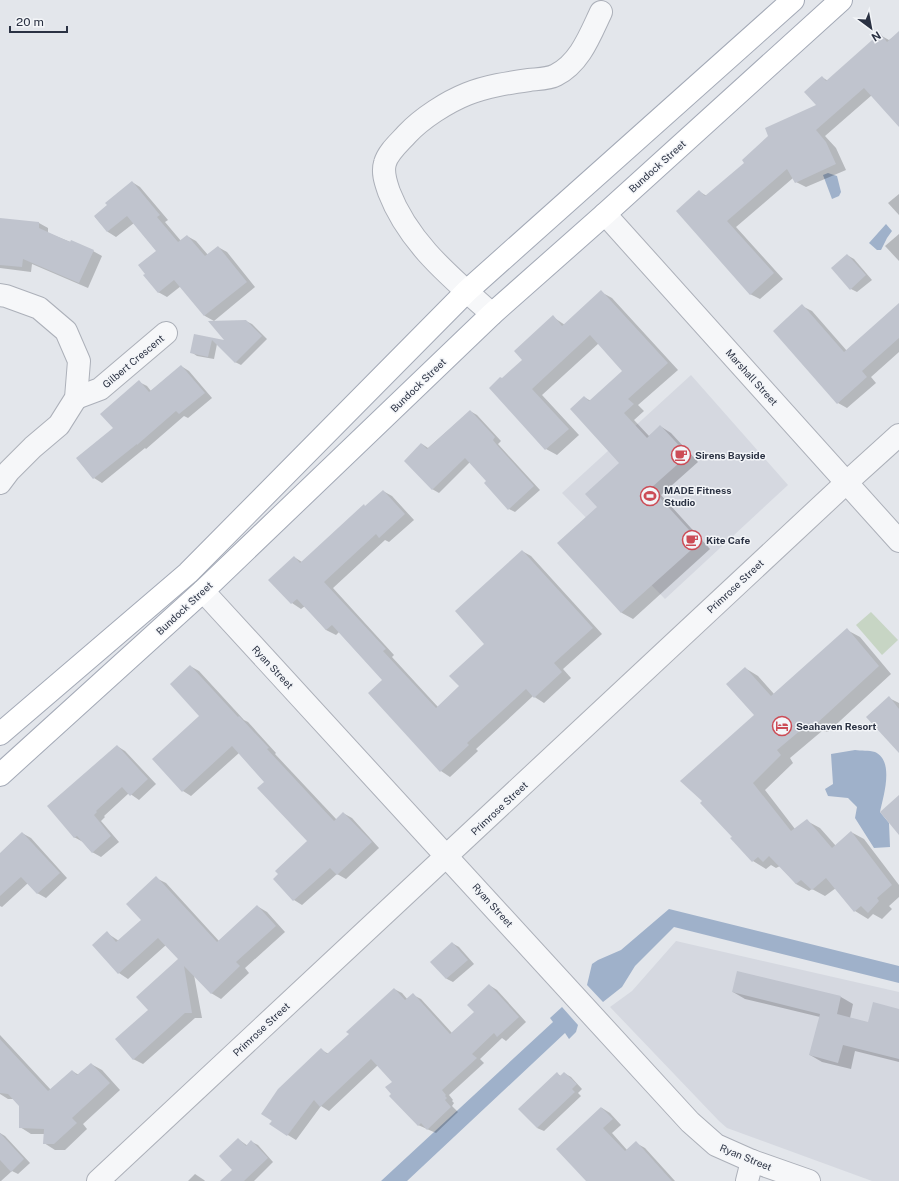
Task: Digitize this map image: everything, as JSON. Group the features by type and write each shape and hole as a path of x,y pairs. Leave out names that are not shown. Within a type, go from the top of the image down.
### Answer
{"main road":[{"path":"0,734 188,573 467,291 793,0"},
{"name":"Bundock Street","path":"0,775 203,591 492,314 605,214 841,0"}],"street":[{"path":"492,314 437,264 421,247 393,202 384,179 385,163 394,148 415,126 440,109 467,94 493,86 555,76 570,65 587,43 601,12"},
{"name":"Marshall Street","path":"605,214 899,541"},
{"path":"0,295 39,308 66,331 78,361 76,398 59,424 9,471 0,483"},
{"name":"Gilbert Crescent","path":"76,398 100,389 166,333"},
{"name":"Primrose Street","path":"98,1181 899,435"},
{"name":"Ryan Street","path":"203,591 448,856 690,1122 710,1141 749,1171 809,1181"}],"shaded area":[{"path":"691,375 788,485 665,599 562,493"},
{"path":"676,941 899,992 899,1181 872,1181 727,1128 610,1007 632,991"}],"green space":[{"path":"871,612 898,640 882,655 856,625"}],"water":[{"path":"828,173 837,176 841,192 839,196 832,199 823,175"},
{"path":"886,224 892,231 881,250 877,250 869,243"},
{"path":"855,750 875,752 885,763 886,780 880,812 889,823 890,847 874,848 855,818 857,807 848,798 828,796 825,789 833,784 831,754"},
{"path":"669,909 899,966 899,983 674,927 635,966 622,987 603,1002 587,985 592,964 621,950"},
{"path":"562,1007 578,1025 576,1032 569,1039 565,1033 407,1181 381,1181 553,1022 550,1018"}],"building":[{"path":"899,31 899,127 864,88 816,130 826,142 836,164 795,183 787,169 727,221 774,273 750,295 676,211 699,190 705,196 744,163 742,160 768,136 765,128 816,105 804,92 822,76 826,81 880,33 887,42"},
{"path":"132,181 160,215 157,217 178,242 187,235 205,256 218,246 247,282 204,316 174,280 158,293 143,275 145,274 138,265 156,251 127,216 107,232 94,216 107,205 105,203"},
{"path":"0,218 39,222 39,228 70,242 71,240 94,250 79,283 23,259 22,267 0,265"},
{"path":"847,254 866,275 850,290 831,268"},
{"path":"601,290 668,363 628,399 634,404 624,413 647,438 660,425 688,455 651,488 700,542 621,613 557,543 597,507 585,494 619,463 570,409 584,396 589,401 622,371 590,335 532,389 569,429 545,450 489,388 500,377 502,378 522,360 514,351 553,315 562,326"},
{"path":"899,303 899,338 862,371 867,377 837,404 773,331 802,304 844,352"},
{"path":"246,320 262,336 235,363 212,340 208,357 190,353 194,334 224,340 208,321"},
{"path":"181,365 205,393 179,414 176,411 137,445 93,479 76,458 113,428 100,414 139,380 149,392"},
{"path":"470,410 495,437 493,440 497,445 534,486 508,510 484,483 486,481 465,458 432,490 404,461 421,443 427,449"},
{"path":"383,490 405,514 379,538 376,534 324,582 386,649 383,651 436,708 459,686 449,676 484,644 455,611 522,550 593,628 554,663 562,672 534,698 526,689 467,743 469,745 440,772 368,693 382,680 332,625 326,630 297,599 291,604 268,580 294,556 300,563 364,504 365,506"},
{"path":"847,628 879,666 815,725 808,724 777,750 781,755 753,783 791,831 807,819 832,848 851,831 892,885 877,898 879,901 868,913 861,906 854,912 826,878 812,890 801,880 796,884 769,856 763,862 758,857 752,862 730,838 732,837 700,803 702,801 680,781 754,715 726,684 745,667 771,696"},
{"path":"190,665 269,748 267,749 334,821 343,812 372,842 337,875 330,868 293,901 273,879 278,874 275,871 307,841 257,788 264,782 232,746 182,792 152,759 199,716 170,684"},
{"path":"889,696 899,709 899,753 866,717"},
{"path":"117,745 148,779 130,796 122,787 96,811 97,812 94,815 111,836 92,853 77,836 74,838 47,806"},
{"path":"899,795 899,835 880,812"},
{"path":"22,832 60,873 37,894 21,877 0,896 0,853"},
{"path":"156,876 217,942 257,905 276,926 236,962 240,966 211,994 184,966 192,1013 185,1013 133,1060 115,1039 148,1010 136,997 178,959 158,938 118,974 92,945 107,931 116,942 141,920 126,904"},
{"path":"452,942 468,960 446,979 430,962"},
{"path":"737,971 841,996 837,1014 868,1022 873,1002 899,1009 899,1059 843,1045 838,1063 809,1055 820,1014 732,992"},
{"path":"489,984 519,1017 497,1037 494,1033 472,1054 477,1058 442,1090 447,1098 445,1100 451,1107 427,1130 421,1123 418,1126 389,1096 391,1094 385,1087 392,1082 371,1059 320,1107 314,1100 287,1136 269,1124 272,1121 261,1114 278,1089 321,1048 327,1054 349,1034 346,1032 394,988 405,1000 413,993 450,1034 474,1012 467,1005"},
{"path":"0,1039 48,1091 72,1070 77,1075 91,1063 110,1083 72,1118 77,1123 54,1144 43,1144 44,1129 19,1128 19,1106 8,1094 0,1093"},
{"path":"557,1072 560,1076 564,1072 577,1084 572,1089 575,1092 537,1128 518,1109"},
{"path":"601,1107 613,1119 603,1128 625,1151 636,1141 672,1181 586,1181 556,1149"},
{"path":"0,1133 24,1159 11,1172 0,1160"},
{"path":"238,1138 246,1146 251,1140 268,1158 244,1181 220,1181 232,1170 219,1156"}],"place":[{"name":"Sirens Bayside","path":"681,455"},
{"name":"MADE Fitness Studio","path":"650,496"},
{"name":"Kite Cafe","path":"692,540"},
{"name":"Seahaven Resort","path":"782,726"}]}
